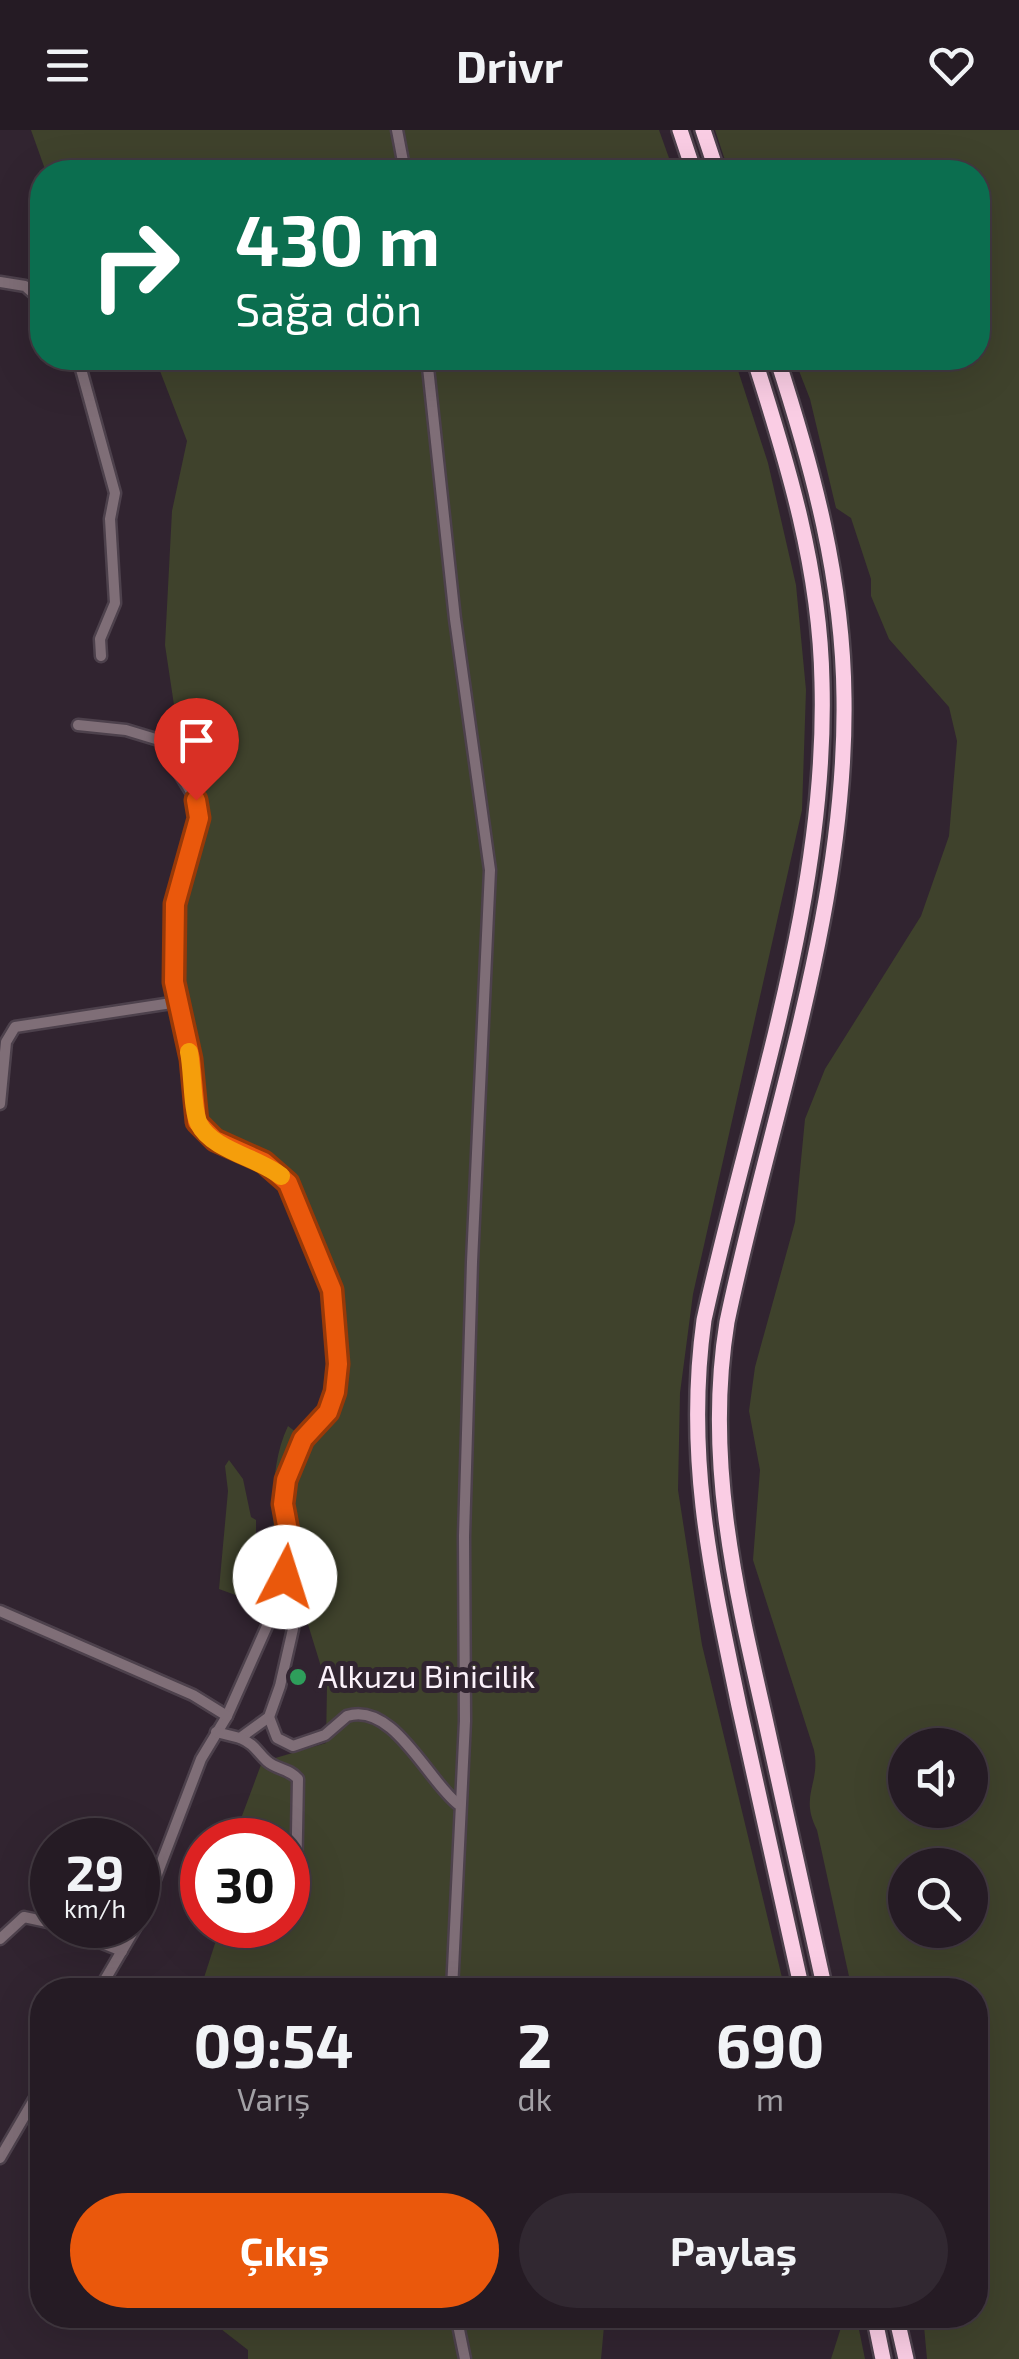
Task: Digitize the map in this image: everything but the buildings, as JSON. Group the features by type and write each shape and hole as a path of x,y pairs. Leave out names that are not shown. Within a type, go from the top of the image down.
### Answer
{"highway":[{"path":"680,130 690,160"},
{"path":"702,130 713,160"},
{"path":"758,370 782,440 808,552 822,680 821,760 803,899 704,1320 697,1388 696,1461 707,1554 799,1978"},
{"path":"781,370 812,468 834,576 843,667 842,770 829,882 727,1322 719,1382 718,1454 725,1526 822,1978"},
{"path":"877,2328 883,2359"},
{"path":"899,2328 906,2359"}],"street":[{"path":"397,130 402,160"},
{"path":"0,282 30,290"},
{"path":"81,370 115,493 110,519 115,603 100,639 101,656"},
{"path":"428,370 454,620 490,870 472,1262 464,1536 465,1721 452,1978"},
{"path":"78,725 126,730 159,740 196,800 199,818 175,904 178,1002 191,1059 197,1122 215,1140 264,1162 288,1183 332,1290 338,1364 328,1412 303,1439 286,1480 283,1504 292,1552 285,1577 226,1716 201,1759 160,1865"},
{"path":"0,1104 6,1042 15,1027 178,1002"},
{"path":"285,1577 294,1628 269,1717 277,1738 293,1746 326,1734 347,1716 378,1718 427,1766 441,1791 458,1804"},
{"path":"0,1612 193,1695 226,1716"},
{"path":"240,1738 269,1717"},
{"path":"216,1732 257,1745 266,1761 291,1770 298,1779 297,1818"},
{"path":"0,1939 24,1917 30,1918"},
{"path":"115,1948 122,1951"},
{"path":"106,1978 124,1948"},
{"path":"0,2158 30,2107"},
{"path":"459,2328 466,2359"}],"green space":[{"path":"31,130 659,130 670,160 42,160"},
{"path":"715,130 1019,130 1019,2359 927,2359 924,2328 988,2328 988,1978 849,1978 810,1808 814,1750 753,1560 760,1470 749,1411 755,1367 795,1222 805,1119 825,1069 921,916 949,836 957,741 949,707 889,639 871,596 871,579 851,518 836,508 810,399 799,370 990,370 990,160 725,160"},
{"path":"160,370 738,370 768,463 796,585 806,690 802,810 693,1294 680,1393 678,1490 702,1645 782,1978 204,1978 214,1948 310,1948 310,1818 241,1818 262,1762 326,1743 327,1686 302,1605 260,1604 219,1589 228,1491 225,1466 229,1460 243,1479 251,1517 256,1520 256,1540 275,1545 274,1484 282,1440 288,1426 309,1442 328,1418 345,1366 345,1338 334,1282 298,1184 272,1157 210,1129 200,1092 180,944 184,898 203,817 174,705 165,645 172,511 187,441"},
{"path":"220,2328 604,2328 601,2359 248,2359 248,2350"},
{"path":"841,2328 859,2328 865,2359 831,2359"}],"slow traffic":[{"path":"189,1052 197,1122 215,1140 264,1162 281,1176"}],"place":[{"name":"Alkuzu Binicilik","path":"298,1677"}],"route":[{"path":"196,800 199,818 175,904 174,982 191,1059 197,1122 215,1140 264,1162 288,1183 332,1290 336,1324 335,1392 328,1412 303,1439 286,1480 283,1504 292,1552 285,1577"}]}
